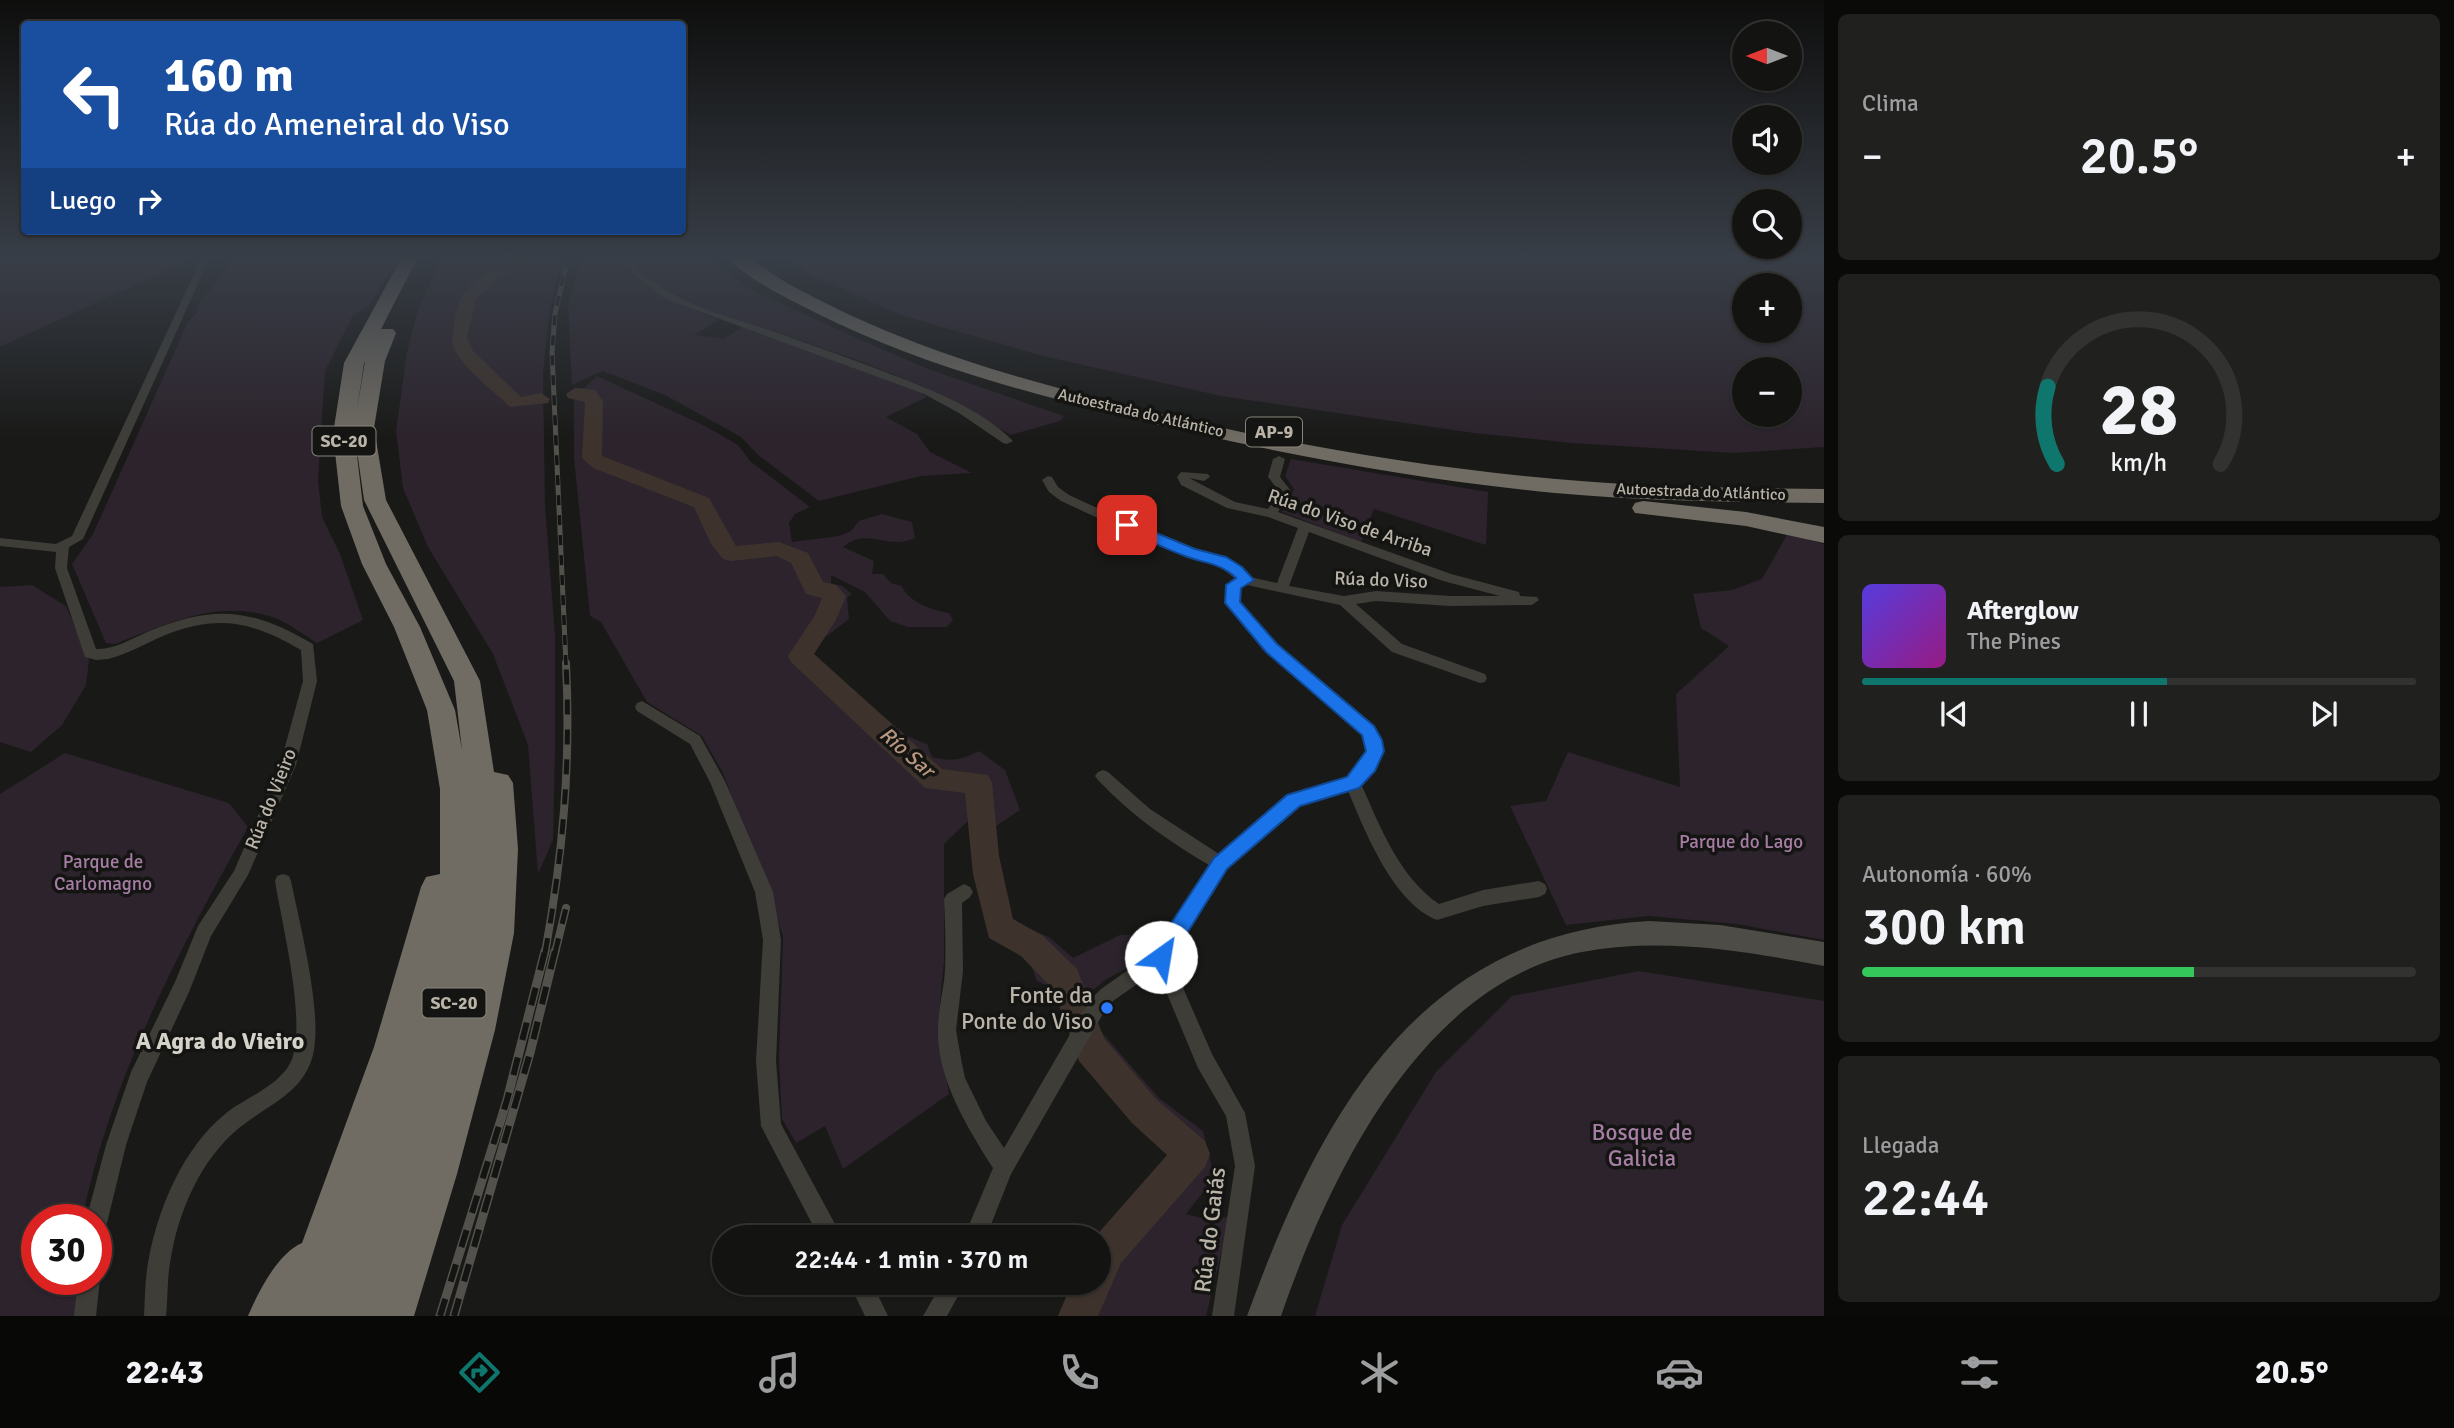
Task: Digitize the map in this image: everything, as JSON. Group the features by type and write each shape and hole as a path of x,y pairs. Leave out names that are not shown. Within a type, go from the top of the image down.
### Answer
{"highway":[{"name":"SC-20","path":"328,1316 426,1021 438,975 456,870 455,789 442,710 407,627 374,564 352,506 343,434 354,363 378,318"},
{"name":"SC-20","path":"360,1316 439,1067 477,910 484,842 480,775 467,681 375,500 364,428 375,361 396,318"},
{"name":"Autoestrada do Atlántico","path":"841,318 876,335 971,369 1181,425 1386,464 1618,491 1824,495"},
{"name":"Autoestrada do Atlántico","path":"868,318 927,344 1033,377 1184,414 1290,435 1479,462 1626,477 1824,483"},
{"path":"1386,464 1599,503 1746,519 1824,534"},
{"path":"393,1316 438,1174 477,1030 498,933 503,849 498,777 486,716 467,681"},
{"path":"297,1316 392,1047 432,912 455,789"},
{"path":"269,1316 330,1223"}],"street":[{"path":"0,542 63,546 77,539 178,318"},
{"path":"722,318 786,339 916,388 945,402 1007,441"},
{"path":"1271,514 1285,491 1274,477 1279,458"},
{"name":"Rúa do Viso de Arriba","path":"1204,477 1185,474 1183,477 1185,482 1231,505 1271,514 1448,578 1532,600"},
{"name":"Rúa do Viso","path":"1048,480 1053,489 1065,498 1156,540 1221,561 1246,580 1281,589 1343,601 1376,596 1450,601 1532,600"},
{"path":"1281,589 1306,526"},
{"name":"Rúa do Vieiro","path":"63,546 61,568 90,653 108,655 191,622 227,615 277,628 308,648 310,681 288,765 240,875 204,932 183,986 138,1079 116,1145 101,1204"},
{"path":"980,1225 1004,1167 1105,997 1161,957 1220,863 1294,800 1353,783 1368,766 1375,751 1374,740 1368,730 1271,648 1233,603 1233,585 1246,580"},
{"path":"1343,601 1398,648 1480,678"},
{"path":"642,707 695,740 717,781 764,892 772,940 766,1061 771,1126 825,1225"},
{"path":"1103,776 1133,807 1173,836 1220,863"},
{"path":"1353,783 1378,836 1424,906 1437,912 1483,898 1538,888"},
{"path":"155,1316 160,1252 174,1208 196,1164 225,1127 282,1087 296,1072 303,1055 304,1014 283,881"},
{"path":"964,892 953,899 954,971 947,1030 956,1080 979,1128 1004,1167"},
{"path":"1264,1316 1281,1265 1322,1170 1345,1131 1406,1051 1441,1014 1491,976 1546,950 1612,936 1704,934 1824,954"},
{"name":"Rúa do Gaiás","path":"1161,957 1205,1061 1235,1113 1245,1166 1223,1316"},
{"path":"85,1316 87,1295"},
{"path":"866,1295 877,1316"},
{"path":"934,1316 947,1295"}],"green space":[{"path":"0,318 62,318 0,347"},
{"path":"192,318 351,318 325,371 318,480 322,517 340,554 363,620 317,643 275,618 233,611 194,616 115,644 106,643 72,564 93,534"},
{"path":"416,318 549,318 543,373 545,505 555,636 555,746 553,840 538,874 528,745 493,654 428,547 403,488 396,431 407,352"},
{"path":"569,318 714,318 718,320 694,335 724,339 742,327 919,392 927,397 886,417 917,434 930,452 972,473 921,476 819,501 758,455 741,437 665,395 603,371 572,385"},
{"path":"730,318 813,318 928,369 1064,416 1060,421 1011,435 926,388 808,343"},
{"path":"912,318 1732,318 1732,343 1802,343 1802,318 1824,318 1824,447 1734,453 1572,443 1474,433 1221,396 1043,356"},
{"path":"597,376 707,427 738,445 750,461 810,507 795,514 789,523 792,542 839,536 851,531 859,521 882,514 912,522 915,538 896,542 861,539 843,547 874,561 872,574 883,574 891,583 902,586 915,601 949,613 953,620 947,627 908,627 890,621 865,592 831,575 831,583 842,586 852,594 847,598 849,619 827,636 814,639 808,654 907,736 927,744 932,757 956,759 979,751 1005,770 1020,810 989,831 1000,886 1012,921 1049,937 1073,958 1120,935 1149,935 1156,945 1154,953 1105,980 1092,991 1098,1028 1159,1098 1203,1131 1212,1167 1211,1182 1186,1214 1201,1218 1230,1217 1206,1316 1070,1316 1078,1295 1111,1295 1111,1234 1181,1153 1136,1112 1084,1051 1061,992 1037,981 1025,950 993,931 985,920 969,820 944,844 944,961 938,1023 949,1094 843,1169 825,1126 796,1143 782,1119 779,1059 783,936 724,775 702,736 647,702 601,622 590,616 574,458 574,388 584,388"},
{"path":"1291,459 1488,492 1486,545 1374,509 1361,542 1282,512 1294,489 1285,476"},
{"name":"Parque do Lago","path":"1788,533 1824,544 1824,940 1737,924 1648,916 1566,925 1510,806 1546,801 1568,752 1680,787 1676,694 1729,646 1701,628 1693,594 1732,590 1762,579"},
{"path":"32,585 66,606 89,660 86,685 62,725 31,752 0,742 0,587"},
{"name":"Parque de Carlomagno","path":"65,753 229,803 248,827 197,921 150,1017 110,1117 86,1204 21,1204 21,1295 76,1295 77,1316 0,1316 0,794"},
{"name":"Bosque de Galicia","path":"1639,971 1824,1001 1824,1316 1315,1316 1342,1225 1436,1072 1512,996"}],"waterway":[{"name":"Río Sar","path":"463,318 458,337 465,353 517,403 541,399"},
{"name":"Río Sar","path":"575,394 588,394 594,401 592,458 600,464 702,503 722,544 731,554 779,549 800,558 814,588 828,591 834,596 824,620 800,656 935,780 978,783 984,856 1000,928 1032,946 1066,980 1091,1049 1144,1111 1192,1154 1111,1247"},
{"name":"Río Sar","path":"1078,1316 1087,1295"}],"railway":[{"path":"555,318 552,352 566,665"},
{"path":"545,953 557,880 564,809 566,663"},
{"path":"555,953 566,908"},
{"path":"440,1316 507,1100 545,951"},
{"path":"454,1316 530,1053 555,951"}],"place":[{"name":"Fonte da Ponte do Viso","path":"1107,1008"}],"district":[{"name":"A Agra do Vieiro","path":"220,1041"}],"route":[{"path":"1127,525 1156,540 1221,561 1237,570 1246,580 1233,585 1233,603 1271,648 1368,730 1374,740 1375,751 1368,766 1353,783 1341,789 1294,800 1220,863 1161,957"}]}
